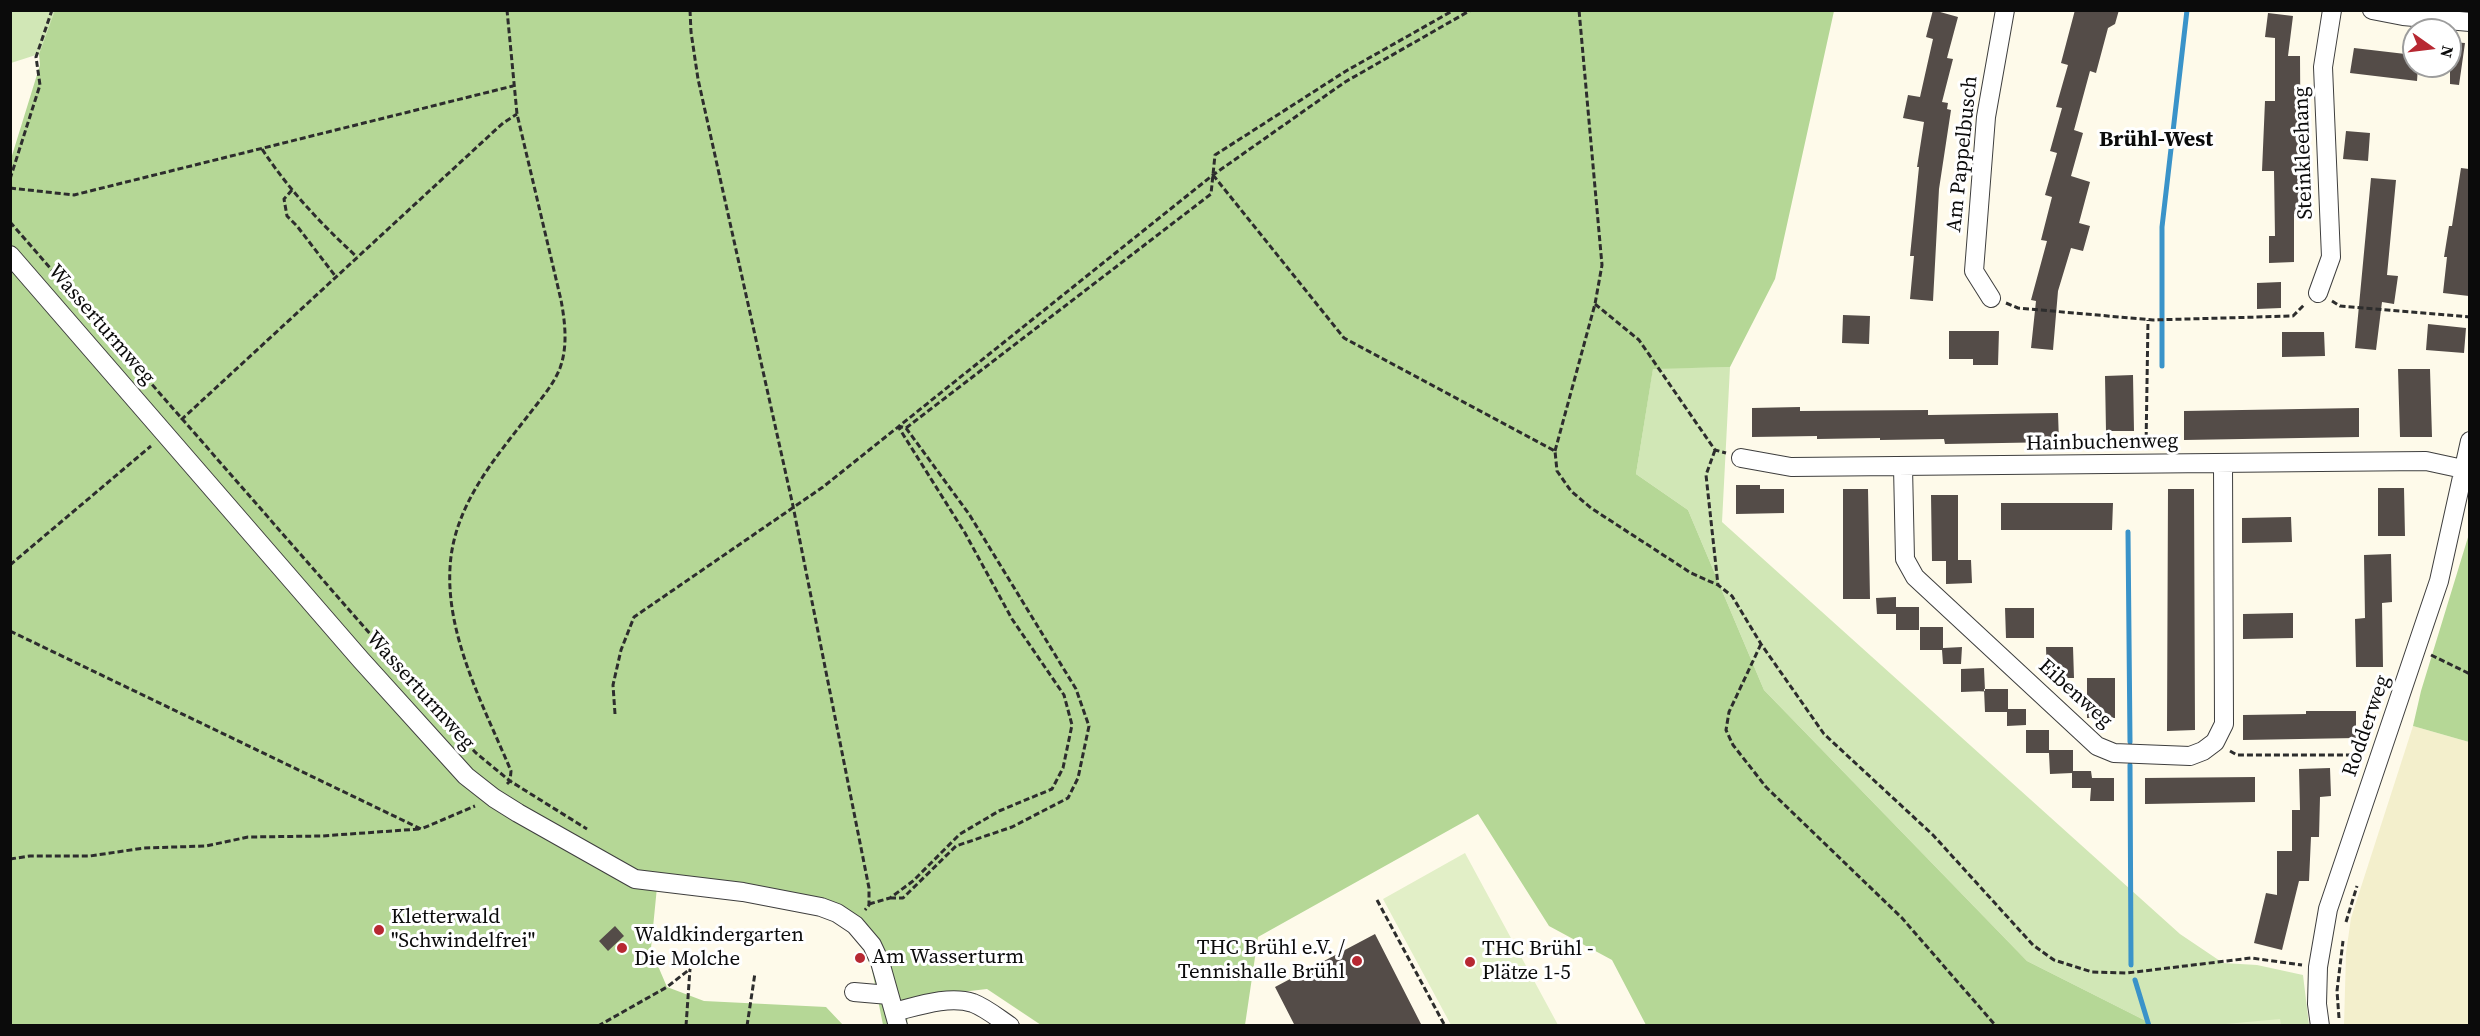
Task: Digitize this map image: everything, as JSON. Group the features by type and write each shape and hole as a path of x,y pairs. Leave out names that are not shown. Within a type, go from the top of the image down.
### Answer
{"street":[{"name":"Am Pappelbusch","path":"1991,298 1974,271 1986,117 2005,10"},
{"name":"Steinkleehang","path":"2318,292 2331,257 2323,68 2332,10"},
{"path":"2372,10 2403,16 2469,22"},
{"name":"Wasserturmweg","path":"10,255 362,660 466,776 495,798 635,879 743,892 807,904 837,914 855,925 872,945 880,962 894,1011"},
{"name":"Rodderweg","path":"2320,1026 2317,1004 2318,967 2328,909 2439,581 2469,441"},
{"name":"Hainbuchenweg","path":"1736,456 1791,467 2426,461 2463,469"},
{"path":"2215,742 2224,724 2223,464"},
{"name":"Eibenweg","path":"1903,467 1905,560 1915,577 2097,746 2114,753 2190,756 2203,751 2215,742"},
{"path":"854,992 894,1011 950,1000 963,1001 975,1004 1010,1026"}],"path":[{"path":"10,179 40,85 36,57 52,10"},
{"path":"10,222 434,707 476,753 510,781 511,771 483,706 461,646 450,592 453,542 471,493 489,466 550,388 561,366 564,347 565,326 561,300 517,114 507,10"},
{"path":"690,10 698,79 793,506 869,888 868,905 855,925"},
{"path":"906,428 1211,194 1215,155 1346,71 1454,10"},
{"path":"615,714 613,685 621,650 634,617 823,487 1213,175 1345,82 1470,10"},
{"path":"1580,10 1602,265 1595,304 1555,451 1557,471 1571,491 1591,508 1691,573 1718,585 1732,596 1761,644 1824,734 1933,835 2033,945 2054,960 2092,972 2127,974 2251,958 2318,967"},
{"path":"10,188 74,195 513,86"},
{"path":"10,565 165,434 503,123 517,114"},
{"path":"262,149 321,224 357,257"},
{"path":"1213,175 1344,338 1555,451"},
{"path":"292,190 284,199 286,216 297,226 336,277"},
{"path":"1991,298 2018,308 2168,320"},
{"path":"1595,304 1639,340 1715,450 1736,456"},
{"path":"2146,465 2148,320"},
{"path":"868,905 890,898 903,898 956,846 1012,827 1068,798 1078,778 1089,726 1076,689 969,514 906,428 898,426"},
{"path":"890,898 913,881 960,834 999,811 1052,789 1063,768 1072,725 1064,695 1012,619 965,533 898,426"},
{"path":"1715,450 1706,475 1718,585"},
{"path":"10,631 421,829"},
{"path":"1761,644 1729,712 1726,730 1733,745 1766,787 1902,918 1996,1026"},
{"path":"2418,646 2469,674"},
{"path":"2215,742 2236,755 2381,755"},
{"path":"10,859 30,856 90,856 144,848 206,846 248,837 322,836 421,829 495,798"},
{"path":"1377,900 1444,1026"},
{"path":"598,1026 667,987 690,969 686,1026"},
{"path":"2339,969 2339,1026"},
{"path":"747,1026 754,973"}],"shaded area":[{"path":"2413,726 2469,742 2469,1025 2344,1026 2346,953 2351,918"}],"green space":[{"path":"55,10 1834,11 1775,279 1730,367 1653,369 1636,474 1688,510 1764,690 2027,961 2154,1025 1646,1025 1612,960 1549,926 1478,814 1258,937 1245,1025 1041,1025 987,989 909,998 907,1025 883,1025 869,955 854,931 817,911 657,887 650,958 658,966 667,987 704,1001 826,1007 843,1025 11,1026 10,162 40,65 39,54"},
{"path":"10,11 55,11 39,54 11,63"},
{"path":"1730,367 1722,522 2180,934 2223,963 2257,965 2303,975 2309,1025 2154,1025 2027,961 1764,690 1688,510 1636,474 1653,368"},
{"path":"2469,534 2469,742 2413,726 2421,691"},
{"name":"THC Brühl - Plätze 1-5","path":"1465,853 1558,1025 1451,1025 1383,899"},
{"path":"2280,1019 2281,1025 2215,1025"}],"building":[{"path":"1933,10 1958,17 1947,58 1953,59 1942,102 1948,103 1947,109 1951,110 1939,189 1933,301 1910,299 1914,256 1910,256 1919,167 1917,167 1924,122 1903,118 1908,95 1920,97 1933,39 1926,37"},
{"path":"2075,10 2119,10 2115,24 2108,28 2096,73 2090,71 2074,130 2083,133 2071,176 2090,182 2079,223 2090,226 2083,251 2071,248 2058,291 2053,350 2031,348 2036,301 2031,300 2047,241 2041,240 2052,197 2045,195 2057,153 2050,151 2062,108 2056,107 2068,65 2061,63"},
{"path":"2268,13 2293,16 2288,56 2300,56 2301,214 2294,214 2294,262 2269,263 2269,236 2275,236 2274,171 2262,171 2265,101 2275,101 2275,38 2265,37"},
{"path":"2462,43 2465,43 2462,64"},
{"path":"2354,48 2402,54 2402,78 2417,78 2417,81 2350,73"},
{"path":"2450,78 2460,78 2459,85 2450,84"},
{"path":"2346,131 2370,133 2368,161 2343,159"},
{"path":"2461,168 2469,169 2469,296 2443,293 2447,257 2444,257 2449,226 2452,226"},
{"path":"2371,178 2396,180 2387,275 2398,276 2394,304 2382,302 2376,350 2355,348"},
{"path":"2281,282 2281,308 2257,309 2257,283"},
{"path":"1843,315 1870,316 1869,344 1842,343"},
{"path":"2428,324 2466,328 2464,353 2426,350"},
{"path":"1949,331 1999,331 1998,365 1973,365 1973,359 1949,359"},
{"path":"2282,332 2324,332 2325,356 2282,357"},
{"path":"2398,369 2430,369 2432,437 2400,437"},
{"path":"2133,375 2134,431 2106,431 2105,376"},
{"path":"1800,407 1800,411 1928,410 1928,415 2058,413 2059,442 1945,444 1944,439 1752,437 1752,408"},
{"path":"2359,408 2359,437 2184,440 2184,411"},
{"path":"1736,485 1760,485 1760,489 1784,489 1784,513 1736,514"},
{"path":"2378,488 2404,488 2405,536 2378,536"},
{"path":"1843,489 1868,489 1870,599 1843,599"},
{"path":"2168,489 2194,489 2195,730 2167,731"},
{"path":"1931,495 1958,495 1958,560 1971,560 1972,583 1946,584 1946,561 1932,561"},
{"path":"2001,503 2113,503 2112,530 2001,530"},
{"path":"2291,517 2292,542 2242,543 2242,518"},
{"path":"2391,554 2392,602 2382,603 2383,667 2356,667 2355,619 2365,618 2364,555"},
{"path":"1896,597 1896,607 1919,607 1919,630 1896,630 1896,614 1877,614 1876,598"},
{"path":"2005,608 2034,608 2034,638 2006,638"},
{"path":"2293,613 2293,638 2243,639 2243,614"},
{"path":"1920,627 1943,627 1943,648 1962,647 1961,664 1943,664 1942,650 1920,650"},
{"path":"2046,647 2073,647 2074,678 2047,678"},
{"path":"1984,668 1985,691 1961,692 1961,669"},
{"path":"2087,678 2115,678 2115,718 2087,718"},
{"path":"1984,689 2008,689 2008,709 2026,709 2026,725 2007,726 2007,712 1985,712"},
{"path":"2306,711 2356,711 2356,738 2243,740 2243,715 2306,714"},
{"path":"2026,730 2049,730 2049,750 2073,750 2073,771 2091,771 2092,778 2114,778 2114,801 2090,801 2091,788 2072,788 2072,773 2050,774 2049,753 2026,753"},
{"path":"2330,768 2331,796 2320,797 2319,837 2311,837 2309,881 2299,881 2282,950 2254,943 2266,893 2277,895 2277,851 2292,851 2292,810 2300,810 2299,769"},
{"path":"2255,777 2255,802 2145,804 2145,778"},
{"path":"615,926 624,936 608,951 599,941"},
{"name":"THC Brühl e.V. / Tennishalle Brühl","path":"1375,934 1422,1026 1295,1026 1275,987"}],"waterway":[{"path":"2162,366 2162,227 2187,10"},
{"path":"2128,532 2130,742"},
{"path":"2130,765 2131,965"},
{"path":"2135,980 2149,1026"}],"place":[{"name":"Kletterwald \"Schwindelfrei\"","path":"379,930"},
{"name":"Waldkindergarten Die Molche","path":"622,948"},
{"name":"Am Wasserturm","path":"860,958"},
{"name":"THC Brühl e.V. / Tennishalle Brühl","path":"1357,961"},
{"name":"THC Brühl - Plätze 1-5","path":"1470,962"}],"district":[{"name":"Brühl-West","path":"2156,140"}]}
